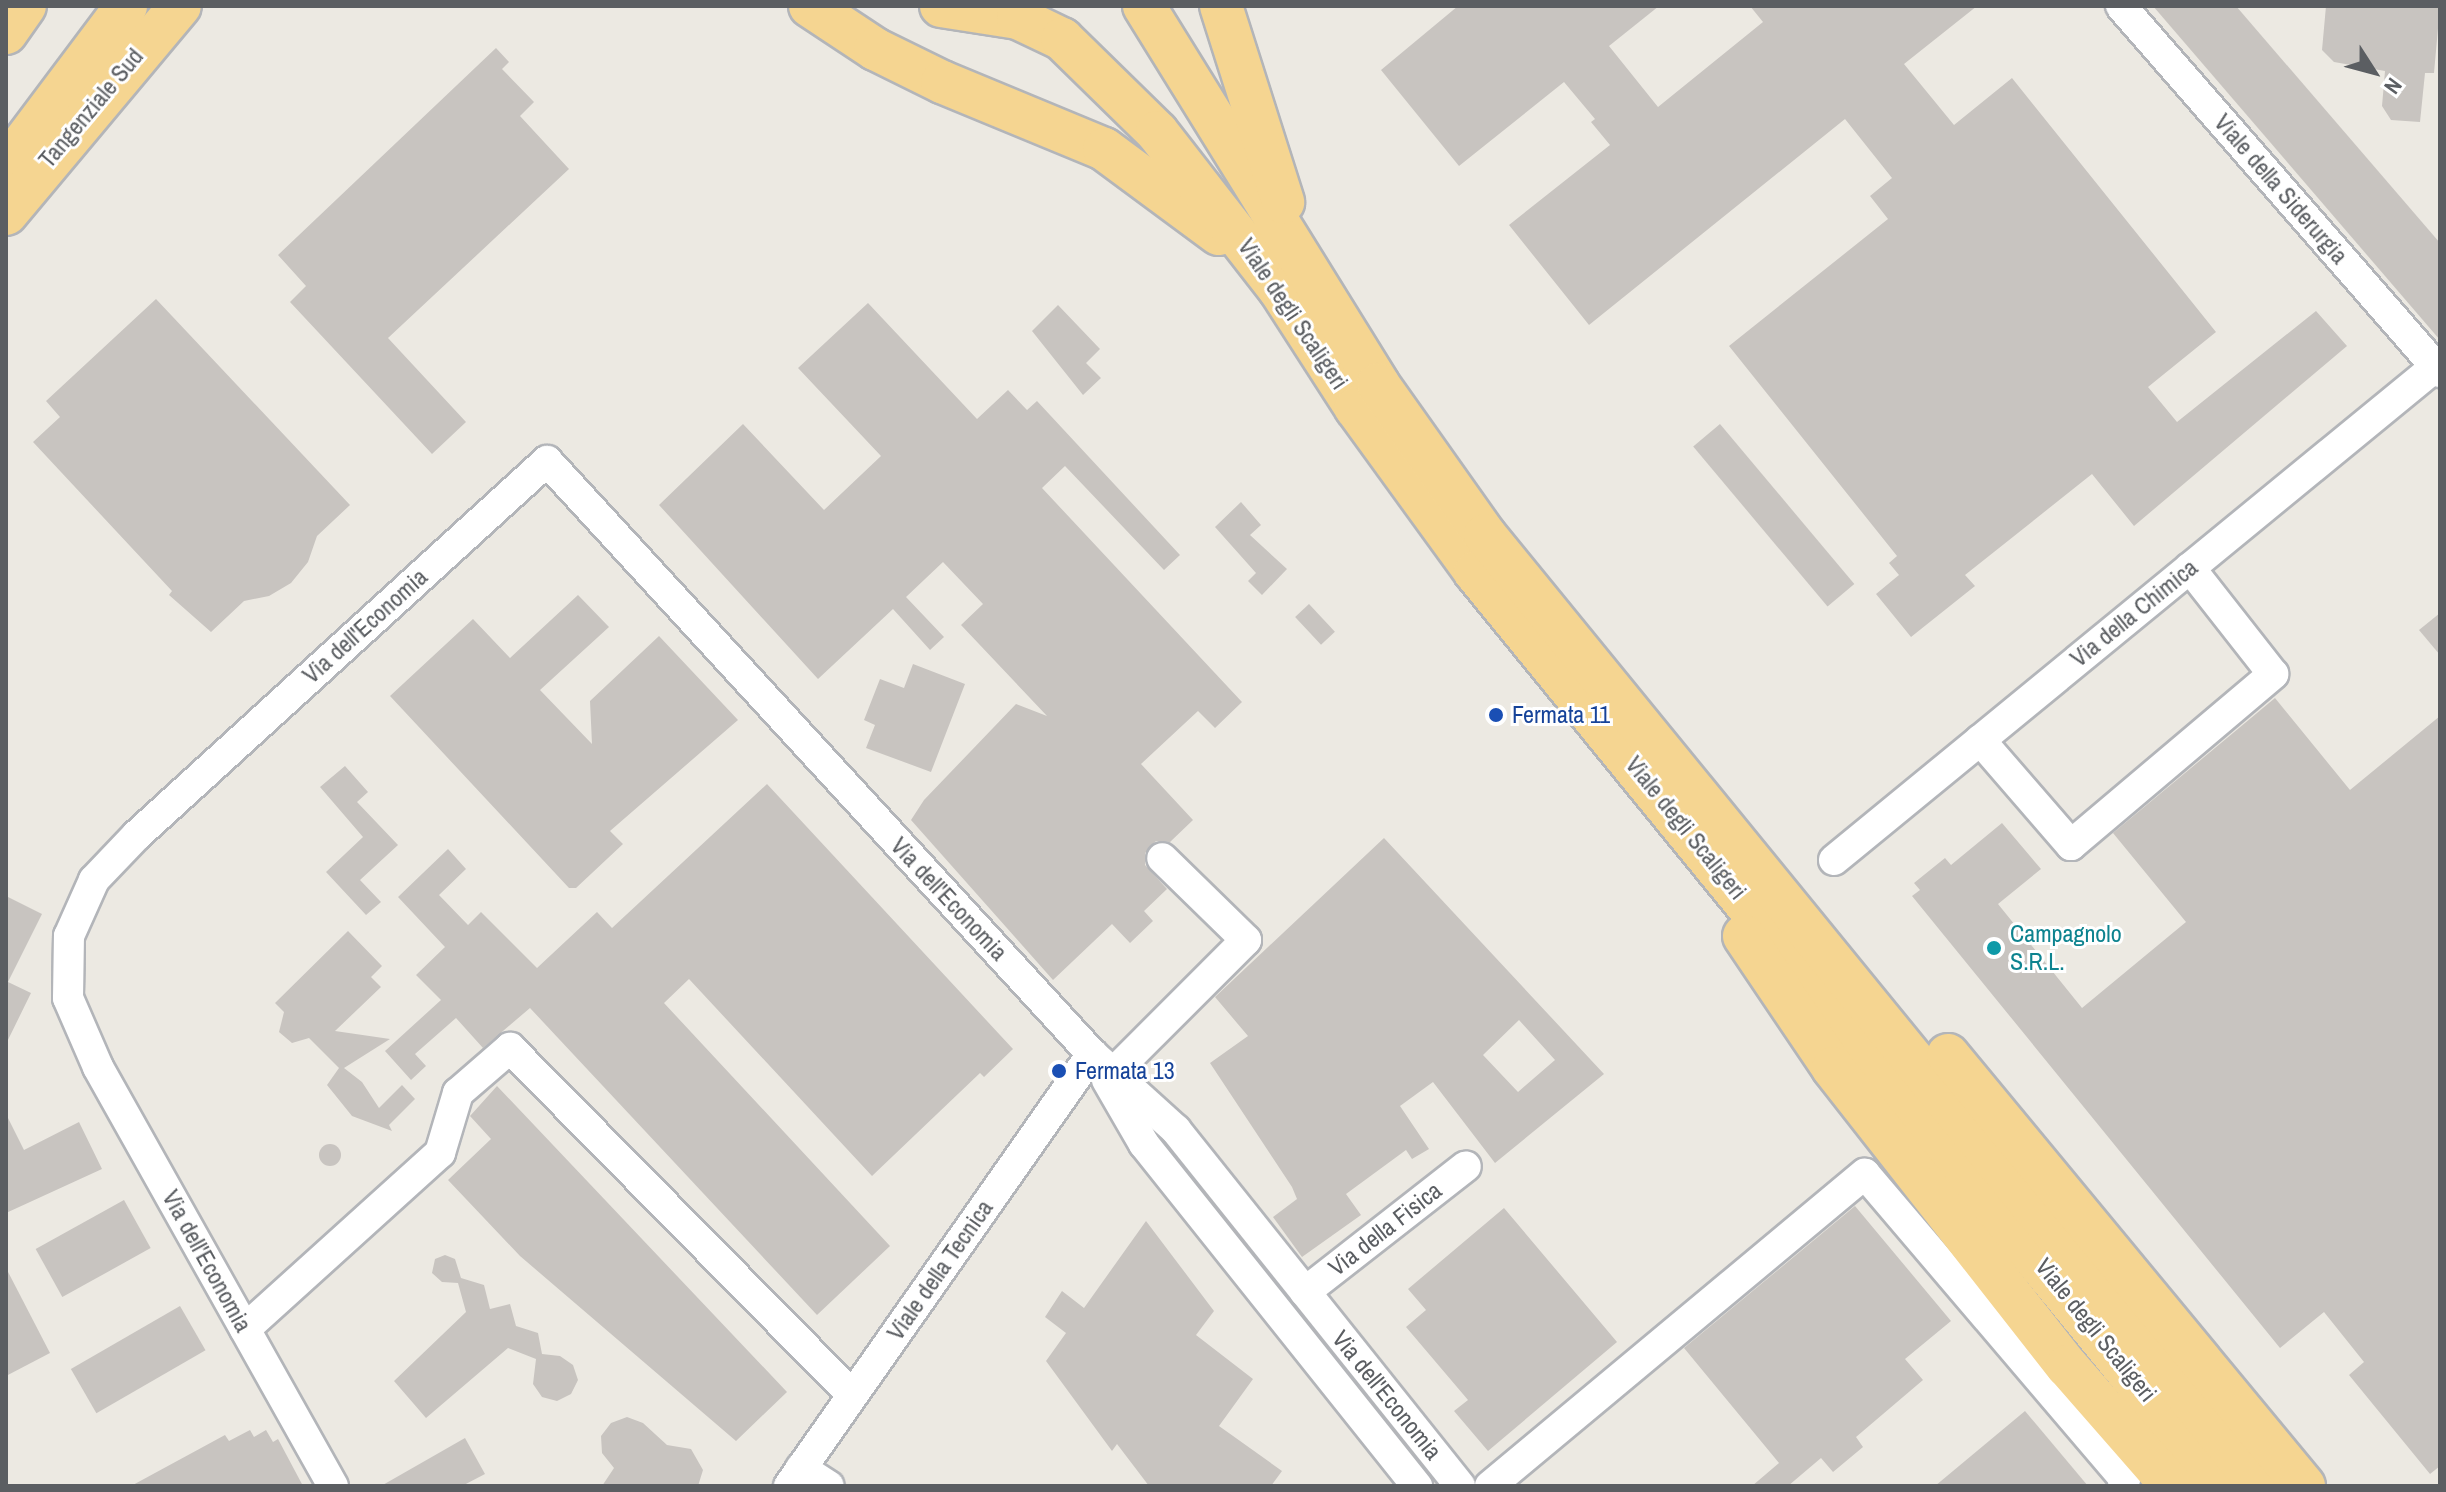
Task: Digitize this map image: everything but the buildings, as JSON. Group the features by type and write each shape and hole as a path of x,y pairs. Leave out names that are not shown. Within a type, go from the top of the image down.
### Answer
{"highway":[{"path":"6,33 25,6"},
{"name":"Tangenziale Sud","path":"6,166 126,6"},
{"name":"Tangenziale Sud","path":"6,214 180,6"},
{"path":"810,6 875,49 942,82 1104,149 1293,279"},
{"name":"Viale degli Scaligeri","path":"941,6 1018,18 1062,39 1157,132 1293,279 1378,384 1485,535 1571,636 1967,1146 2221,1486"},
{"name":"Viale degli Scaligeri","path":"1144,6 1293,279 1356,408 1475,572 1595,717 2261,1486"},
{"path":"1221,6 1293,279"},
{"path":"1571,636 1819,903 2304,1486"},
{"path":"1595,717 1833,1068 2067,1366 2172,1486"}],"street":[{"name":"Viale della Siderurgia","path":"2121,6 2438,369"},
{"name":"Via della Chimica","path":"1834,860 2438,369"},
{"name":"Via dell'Economia","path":"333,1486 98,1067 68,998 69,936 94,880 137,835 547,461 1102,1063 1176,1130 1460,1486"},
{"path":"1980,740 2071,845 2273,674 2190,568"},
{"name":"Viale della Tecnica","path":"795,1477 852,1395 1102,1063 1246,940 1162,858"},
{"path":"245,1329 440,1153 458,1093 510,1048 852,1395"},
{"name":"Via dell'Economia","path":"1102,1063 1144,1144 1417,1486"},
{"name":"Via della Fisica","path":"1305,1292 1466,1166"},
{"path":"1490,1486 1618,1388 1865,1174 2125,1479 2123,1486"},
{"path":"795,1477 829,1486"}],"place":[{"name":"Fermata 11","path":"1496,715"},
{"name":"Campagnolo S.R.L.","path":"1994,948"},
{"name":"Fermata 13","path":"1059,1071"}]}
